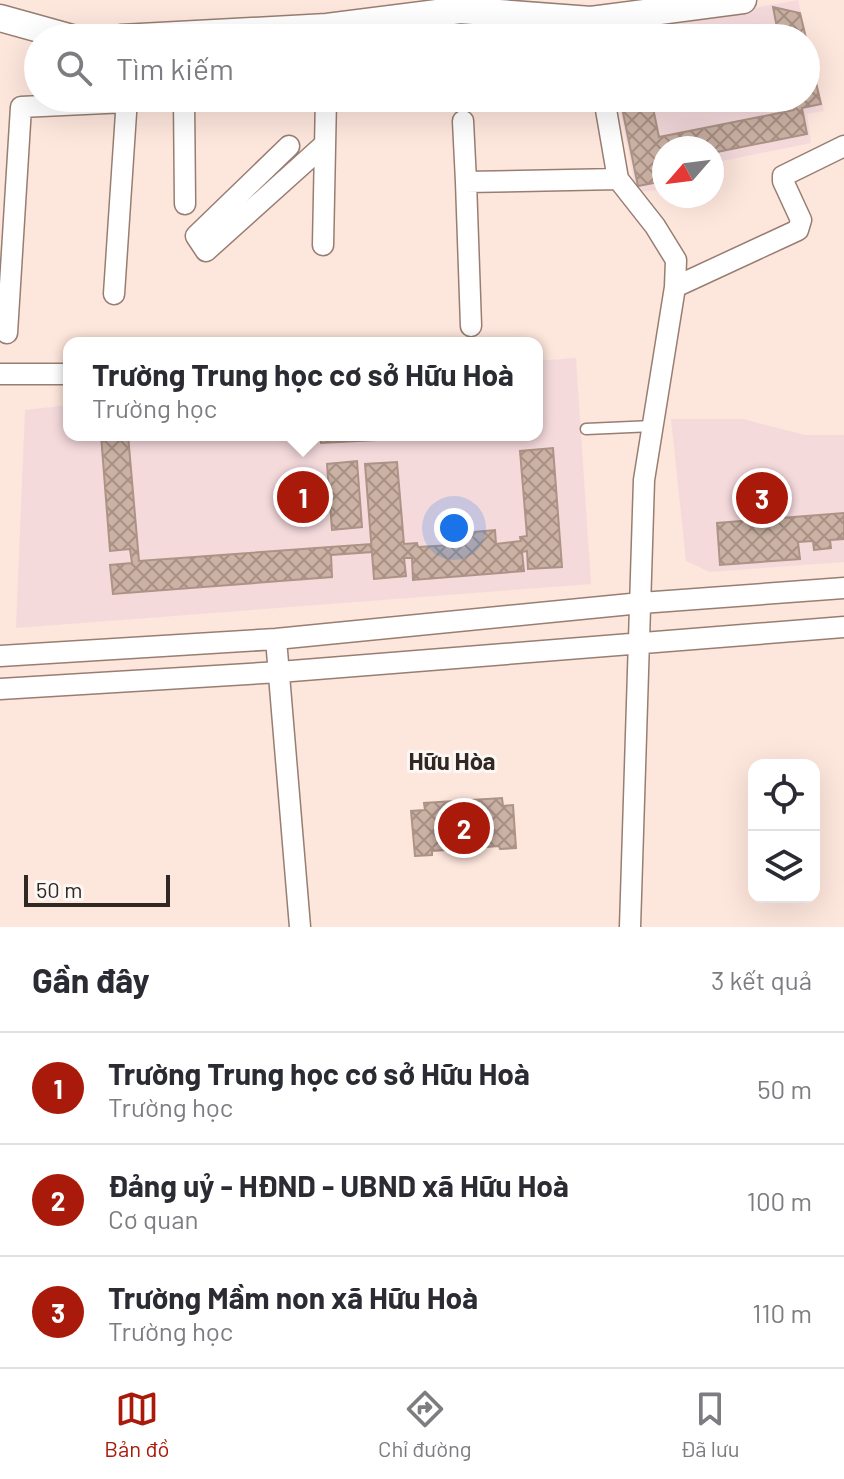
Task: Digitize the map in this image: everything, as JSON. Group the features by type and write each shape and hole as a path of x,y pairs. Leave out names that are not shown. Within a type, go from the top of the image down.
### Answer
{"street":[{"path":"618,24 743,0"},
{"path":"375,24 460,10 557,24"},
{"path":"0,18 24,25"},
{"path":"7,333 21,107 24,107"},
{"path":"114,294 126,112"},
{"path":"184,112 185,204"},
{"path":"323,245 326,112"},
{"path":"606,112 618,179 655,226 676,260 675,287 644,480 630,927"},
{"path":"463,121 471,326"},
{"path":"289,146 196,236 206,251 325,144"},
{"path":"675,287 798,230 801,220 783,176 844,146"},
{"path":"466,182 618,179"},
{"path":"0,374 63,374"},
{"path":"0,656 276,639 641,603 844,588"},
{"path":"0,689 279,672 844,627"},
{"path":"276,639 300,927"}],"lane":[{"path":"586,429 653,426"}],"shaded area":[{"path":"798,0 804,24 662,24"},
{"path":"621,112 818,112 807,114 811,143 724,161 724,136 652,136 652,191 641,192 634,182"},
{"path":"576,358 591,584 16,628 25,410 63,406 63,441 543,441 543,361"},
{"path":"671,419 743,419 805,435 844,435 844,562 710,572 686,561"}],"building":[{"path":"773,7 800,13 803,24 776,24"},
{"path":"623,112 654,112 659,136 652,136 652,183 638,186"},
{"path":"784,112 803,112 807,134 724,151 724,136 664,136"},
{"path":"101,441 129,441 139,561 371,544 372,552 331,555 332,577 113,594 110,565 132,563 130,549 110,551"},
{"path":"553,448 562,567 528,569 527,551 522,552 524,571 413,580 412,558 404,558 406,576 374,579 365,464 397,462 404,544 417,543 418,547 453,545 452,534 495,530 496,544 521,541 520,537 527,536 520,451"},
{"path":"357,461 362,527 332,530 327,464"},
{"path":"844,513 844,539 830,540 831,548 814,550 813,541 798,542 800,559 720,565 717,523"},
{"path":"502,798 503,806 513,805 516,848 500,849 499,846 432,851 432,855 415,856 411,811 425,810 424,803"}],"place":[{"name":"Trường Trung học cơ sở Hữu Hoà","path":"303,497"},
{"name":"Trường Mầm non xã Hữu Hoà","path":"762,498"},
{"name":"Đảng uỷ - HĐND - UBND xã Hữu Hoà","path":"464,828"}],"district":[{"name":"Hữu Hòa","path":"452,760"}]}
